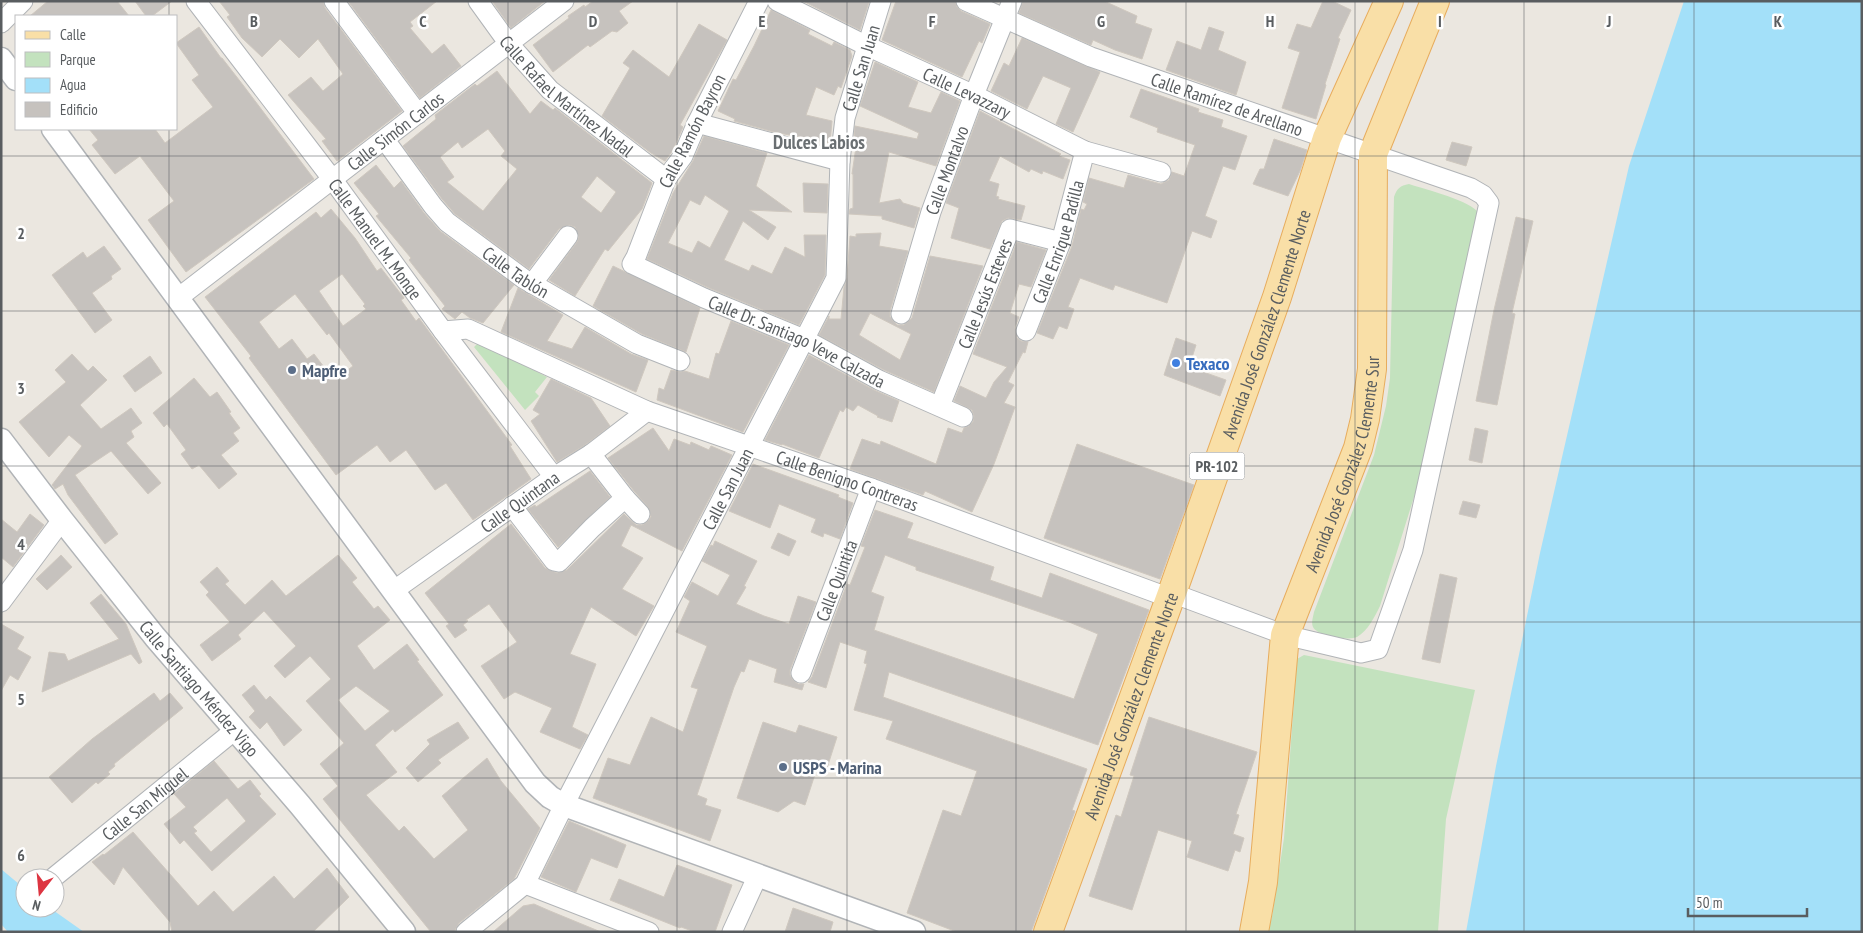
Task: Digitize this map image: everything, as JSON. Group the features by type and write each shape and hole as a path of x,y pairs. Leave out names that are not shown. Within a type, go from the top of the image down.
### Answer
{"main road":[{"name":"Avenida José González Clemente Norte","path":"1048,932 1277,297 1327,138 1389,1"},
{"name":"Avenida José González Clemente Sur","path":"1254,932 1263,882 1285,635 1358,448 1365,420 1372,369 1371,250 1373,154 1435,1"}],"street":[{"path":"1,23 23,1"},
{"name":"Calle Manuel M. Monge","path":"196,1 333,180 443,331 554,477"},
{"path":"334,1 418,114"},
{"name":"Calle Rafael Martínez Nadal","path":"478,1 509,44 550,90 666,179"},
{"name":"Calle Simón Carlos","path":"178,298 564,1"},
{"name":"Calle Ramón Bayron","path":"632,264 666,179 683,156 697,122 759,1"},
{"name":"Calle Levazzary","path":"777,1 867,46 974,94 1084,151 1161,172"},
{"name":"Calle San Juan","path":"466,932 525,884 748,445 836,278 840,160 845,118 881,1"},
{"name":"Calle Ramírez de Arellano","path":"966,1 1007,10 1091,57 1471,188 1483,195 1489,203 1413,550 1378,649"},
{"name":"Calle Montalvo","path":"901,314 931,212 1007,10"},
{"path":"1,58 15,78"},
{"path":"697,122 840,160"},
{"path":"54,130 535,783 550,797 564,805 758,875 889,928 914,932"},
{"name":"Calle Tablón","path":"385,140 433,206 448,222 524,279 637,344 680,361"},
{"name":"Calle Enrique Padilla","path":"1026,331 1061,242 1084,151"},
{"name":"Calle Jesús Esteves","path":"940,406 1010,229 1061,242"},
{"path":"532,284 568,236"},
{"name":"Calle Dr. Santiago Veve Calzada","path":"632,264 704,298 804,339 879,380 963,417"},
{"name":"Calle Benigno Contreras","path":"443,331 468,329 647,411 871,488 1285,635 1361,652 1378,649"},
{"name":"Calle Quintana","path":"393,591 512,506 591,454 647,411"},
{"name":"Calle Santiago Méndez Vigo","path":"1,440 155,637 300,805 404,932"},
{"path":"591,454 640,514"},
{"name":"Calle Quintita","path":"801,673 871,488"},
{"path":"512,506 554,561 558,562 625,498"},
{"path":"1,602 62,520"},
{"name":"Calle San Miguel","path":"65,868 235,730"},
{"path":"732,932 758,875"},
{"path":"525,884 649,932"}],"green space":[{"path":"1409,184 1458,200 1475,209 1480,214 1428,452 1380,606 1368,627 1357,637 1334,637 1316,630 1312,625 1312,620 1374,455 1386,406 1390,378 1394,197 1399,188"},
{"path":"479,342 547,377 535,392 539,396 525,410 474,347"},
{"path":"1304,655 1475,690 1446,819 1438,932 1268,932 1284,838 1297,659"}],"water":[{"path":"1684,1 1862,1 1862,932 1466,932 1496,766 1540,553 1629,166"},
{"path":"1,869 15,881 15,918 64,918 84,932 8,932 1,924"}],"building":[{"path":"48,1 117,1 128,15 31,15"},
{"path":"135,1 172,1 153,15 145,15"},
{"path":"219,1 323,1 325,8 402,111 337,161 322,141 326,139 288,95 311,77 323,91 343,74 318,39 299,58 280,39 262,57 242,38 227,17 230,15"},
{"path":"348,1 437,1 410,22 413,26 410,28 432,54 444,44 461,66 420,98"},
{"path":"492,1 545,1 511,28"},
{"path":"593,1 633,1 619,11 628,23 617,32 612,31 590,47 588,45 553,72 533,45 569,18 568,16"},
{"path":"803,1 867,1 869,2 860,30"},
{"path":"896,1 955,1 961,11 990,24 982,43 979,41 962,77 882,40"},
{"path":"1023,1 1104,1 1137,16 1135,23 1152,29 1142,59 1093,40 1091,45 1019,13"},
{"path":"1323,1 1332,1 1351,10 1338,38 1340,39 1316,119 1282,108 1300,52 1288,48 1297,24 1311,28"},
{"path":"771,10 810,30 808,34 832,46 834,42 850,50 852,56 841,88 838,86 834,95 816,87 806,115 832,121 830,143 774,132 734,121 735,119 718,111 733,79 736,80 754,46"},
{"path":"699,24 727,40 680,125 683,127 673,150 665,161 651,153 602,116 630,68 623,63 633,50 669,77"},
{"path":"199,27 314,179 186,272 148,220 174,201 140,156 115,174 92,145 98,140 90,130 156,130 165,143 213,107 192,80 199,75 178,46 178,42"},
{"path":"1209,27 1224,32 1218,50 1246,62 1236,95 1166,70 1177,41 1201,50"},
{"path":"1022,38 1100,72 1073,132 1056,124 1071,88 1043,76 1027,109 991,91 1004,63 1009,66"},
{"path":"875,62 918,82 908,107 931,113 941,92 960,101 936,166 889,152 879,203 900,199 903,203 920,208 914,228 882,219 882,216 849,214 850,209 853,208 852,174 857,140 854,139 855,126 917,139 919,133 860,106"},
{"path":"497,71 530,114 541,101 553,110 555,108 652,183 642,209 608,251 605,249 575,296 549,280 577,242 579,237 575,227 569,225 559,229 529,269 455,214 403,146 436,119 435,115 475,84 477,86","holes":["488,129 505,151 501,156 517,169 483,211 447,182 454,177 440,157 458,142 462,148","597,176 616,192 601,213 581,197"]},
{"path":"1141,89 1199,109 1198,112 1223,120 1221,127 1247,136 1235,170 1223,166 1205,216 1217,221 1211,238 1192,231 1167,303 1115,285 1113,290 1080,278 1068,307 1074,309 1067,329 1059,326 1053,339 1037,333 1072,246 1081,209 1084,210 1087,204 1083,202 1089,178 1124,188 1128,175 1161,184 1169,180 1172,172 1184,176 1195,145 1157,132 1158,128 1130,117"},
{"path":"980,111 1061,154 1059,156 1070,160 1063,179 1043,171 1042,174 1031,169 1029,172 1000,156 989,181 999,184 996,196 999,197 998,199 1025,206 1021,220 1008,218 1002,221 990,249 951,238 959,208 946,203"},
{"path":"704,136 767,153 756,186 792,212 749,210 776,227 768,240 743,221 724,260 749,271 752,265 772,274 785,247 805,257 804,235 826,235 825,275 799,325 709,288 647,259 673,193 693,161","holes":["705,195 729,211 710,248 698,241 692,253 668,243 690,200 700,205"]},
{"path":"1274,139 1307,150 1300,171 1288,196 1253,184 1260,169 1264,169"},
{"path":"1452,142 1472,147 1466,166 1446,160"},
{"path":"376,165 394,188 401,181 424,213 440,231 514,285 483,323 470,318 462,312 455,319 442,309 445,306 409,260 411,258 376,216 379,214 354,183"},
{"path":"803,183 828,184 827,213 804,212"},
{"path":"331,209 355,238 377,271 381,268 404,298 401,300 416,321 419,318 512,445 510,446 531,479 473,520 446,483 435,490 406,450 390,462 377,445 336,475 249,358 251,356 205,297 316,212 321,218","holes":["342,274 365,304 363,306 366,309 343,326 319,291","295,294 327,335 329,333 353,366 334,380 314,354 307,359 292,339 279,349 259,322"]},
{"path":"1516,217 1533,221 1512,313 1515,314 1497,405 1476,401 1494,310"},
{"path":"881,233 879,246 908,251 890,311 890,317 897,325 904,325 912,318 930,256 983,266 934,392 884,370 819,335 829,316 829,319 841,319 844,287 847,278 850,236 856,237 856,234","holes":["870,313 911,334 900,360 859,335"]},
{"path":"1017,242 1046,250 1031,287 1019,284 1010,313 1019,317 1015,327 1017,338 1028,342 1025,353 1023,352 1008,382 1014,385 1004,403 1015,407 994,464 972,512 925,491 923,495 850,469 862,439 880,445 881,441 936,464 948,428 962,433 964,428 973,422 972,410 954,401 960,386 986,398 994,382 1007,367 973,354"},
{"path":"104,246 121,269 111,276 112,279 92,293 112,320 95,333 52,275 83,252 87,258"},
{"path":"613,266 700,308 686,352 642,334 593,306"},
{"path":"518,288 563,315 547,341 572,349 585,327 631,354 648,360 636,392 501,332"},
{"path":"731,321 789,345 743,432 657,400 659,388 664,390 671,370 685,371 709,379 716,353 719,354"},
{"path":"1176,338 1196,345 1189,367 1226,380 1220,396 1164,375"},
{"path":"72,354 88,371 93,366 107,380 80,405 101,429 131,408 142,423 131,431 134,437 126,443 161,483 148,494 111,451 75,475 118,534 105,544 68,495 63,484 55,489 52,485 82,446 69,435 49,457 19,422 66,382 55,370"},
{"path":"809,355 874,390 899,401 892,422 877,417 858,405 853,411 846,407 843,412 840,410 819,458 782,444 765,440"},
{"path":"150,356 162,373 135,392 123,376"},
{"path":"194,378 210,397 217,392 240,428 233,433 239,441 221,455 237,474 219,489 199,465 192,469 181,454 186,450 167,424 164,427 153,413"},
{"path":"551,379 591,398 610,426 585,445 557,462 531,421 540,414 533,410"},
{"path":"653,428 669,451 674,439 690,445 691,442 709,450 711,446 732,455 682,551 631,525 621,546 643,558 622,589 654,606 636,636 591,607 570,654 596,664 572,727 588,735 580,749 540,732 552,708 515,692 504,699 481,666 517,642 489,604 466,620 468,621 463,625 467,630 455,638 446,626 449,624 425,593 511,524 545,568 557,573 567,570 624,514 636,525 642,525 647,522 651,517 648,507 608,458"},
{"path":"1475,428 1488,431 1482,463 1469,460"},
{"path":"1077,444 1194,485 1160,579 1044,538"},
{"path":"753,464 839,495 838,497 853,503 840,539 824,533 823,537 811,532 816,519 779,504 770,528 729,511"},
{"path":"590,471 610,497 558,547 528,509 535,505 536,507"},
{"path":"1463,501 1480,505 1476,518 1459,514"},
{"path":"875,510 913,523 907,538 994,567 990,580 1042,598 1050,573 1149,610 1098,745 889,672 883,697 1087,769 1072,810 1075,811 1031,932 957,932 907,913 943,810 961,816 977,771 886,739 893,721 854,710 867,664 864,663 867,651 840,642 826,688 808,682 812,677 847,584 850,585 865,547 861,546","holes":["885,555 916,567 916,570 1069,622 1098,634 1074,699 874,630 884,597 871,592"]},
{"path":"30,514 44,525 13,567 1,557 1,519 17,532"},
{"path":"778,533 796,541 789,556 771,548"},
{"path":"715,541 757,561 744,586 746,587 736,604 789,624 798,596 816,602 790,670 793,680 798,684 804,684 802,690 774,682 777,669 749,659 744,672 741,671 697,795 707,799 705,805 721,810 710,841 593,798 608,758 630,765 651,717 683,732 698,689 691,687 707,646 676,632 690,601 684,597 692,582 718,596 730,575 702,561"},
{"path":"61,555 72,567 47,590 36,579"},
{"path":"338,555 357,578 352,582 374,609 378,606 390,620 357,646 374,670 407,644 419,660 417,661 443,695 395,732 393,729 375,745 397,772 366,795 399,831 404,826 434,859 468,830 442,796 487,758 501,781 540,828 514,879 459,923 454,932 431,932 323,799 338,786 320,764 344,743 306,701 331,679 310,656 285,678 274,666 296,646 264,611 238,635 241,639 212,661 200,645 230,622 206,595 209,592 200,582 217,567 229,581 225,584 245,605 272,580 286,596","holes":["356,686 390,711 365,731 338,700"]},
{"path":"1440,574 1457,578 1440,663 1422,659"},
{"path":"101,594 126,624 142,662 139,664 131,654 42,692 49,652 65,654 68,661 119,639 90,603"},
{"path":"1,624 24,637 17,649 31,657 18,680 10,675 1,691"},
{"path":"254,685 266,700 270,696 302,730 284,746 267,722 260,729 249,717 255,711 242,695"},
{"path":"154,693 160,701 170,693 183,708 114,764 115,766 108,772 110,774 98,784 96,782 72,803 49,777 92,739"},
{"path":"1149,717 1257,752 1236,814 1239,815 1233,834 1244,838 1240,852 1235,850 1228,871 1187,857 1192,841 1158,830 1132,910 1089,896 1116,815 1121,817 1134,776 1130,775"},
{"path":"458,722 469,738 438,760 441,763 418,782 406,768 430,744 427,740"},
{"name":"USPS - Marina","path":"763,722 796,733 799,725 837,737 827,768 818,765 805,805 794,801 778,812 737,798"},
{"path":"214,761 238,789 250,780 261,794 259,796 276,814 212,871 184,840 180,844 164,824 186,807 174,794","holes":["227,798 246,821 211,852 194,833 197,831 193,827"]},
{"path":"569,821 626,845 617,868 591,858 576,892 541,877"},
{"path":"133,832 198,906 214,891 233,912 274,876 294,899 327,868 349,897 313,932 172,932 170,922 123,867 114,885 92,862"},
{"path":"677,865 732,885 715,932 695,932 680,928 610,900 619,879 664,897"},
{"path":"534,904 601,932 493,932 523,906"},
{"path":"793,908 833,922 830,932 785,932"}],"place":[{"name":"Texaco","path":"1176,363"},
{"name":"Mapfre","path":"292,370"},
{"name":"USPS - Marina","path":"783,767"}],"district":[{"name":"Dulces Labios","path":"819,142"}]}
